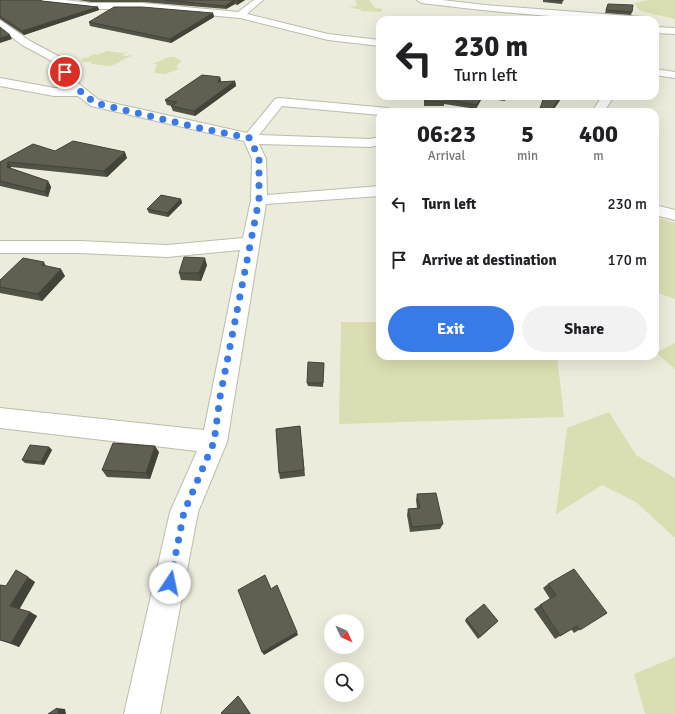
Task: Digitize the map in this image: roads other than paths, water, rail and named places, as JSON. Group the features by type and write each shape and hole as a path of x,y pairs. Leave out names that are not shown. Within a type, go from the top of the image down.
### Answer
{"street":[{"path":"44,0 91,6 143,6 240,15 328,37 376,43"},
{"path":"240,15 258,0"},
{"path":"421,0 485,8 590,16"},
{"path":"0,23 26,43 56,59 74,86 95,103 204,129 270,141 370,143 376,142"},
{"path":"659,30 675,32"},
{"path":"659,73 675,75"},
{"path":"0,82 54,92 82,92"},
{"path":"250,138 279,102 376,111"},
{"path":"142,714 184,512 214,442 220,397 259,200 259,159 250,138"},
{"path":"259,200 376,191"},
{"path":"659,211 675,215"},
{"path":"0,247 79,247 166,251 251,243"},
{"path":"0,418 214,442"}]}
